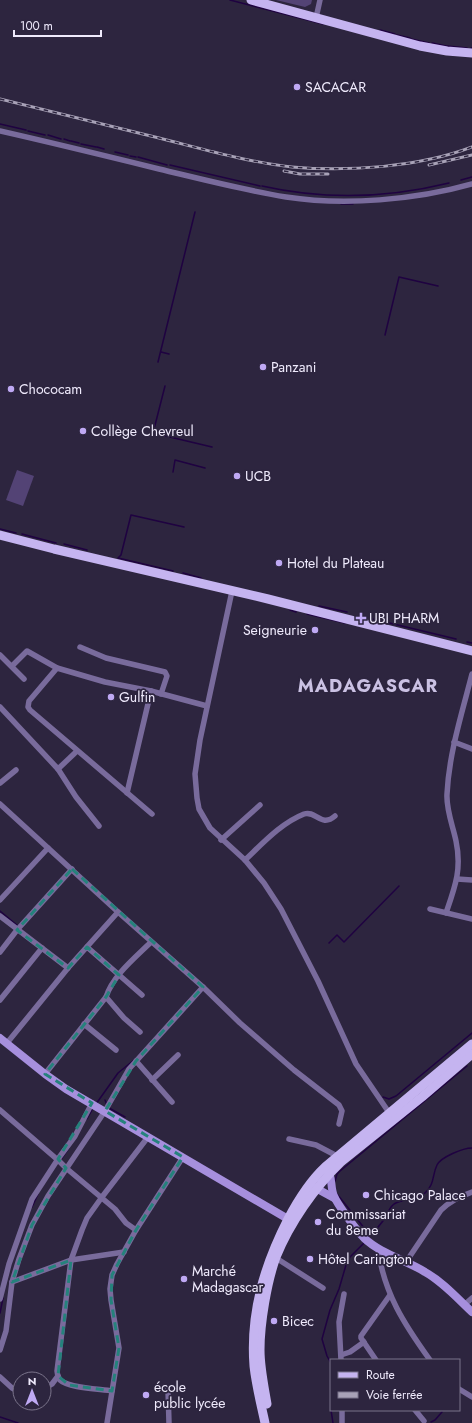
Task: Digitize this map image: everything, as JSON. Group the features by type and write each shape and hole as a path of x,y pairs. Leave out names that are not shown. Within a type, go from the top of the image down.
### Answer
{"main road":[{"path":"251,0 420,46 447,51 472,53"},
{"path":"0,535 472,651"},
{"path":"327,1170 392,1116 472,1044"},
{"path":"265,1423 254,1366 256,1308 266,1267 276,1242 288,1219 337,1156 392,1116 472,1054"},
{"path":"271,1423 263,1379 260,1348 264,1310 276,1258 313,1186"}],"street":[{"path":"316,18 320,0"},
{"path":"0,131 240,188 286,197 338,201 375,200 414,196 460,188 472,184"},
{"path":"232,591 206,706 195,774 195,786 199,809 210,828 245,860 264,883 281,909 318,981 356,1064 392,1116"},
{"path":"80,648 106,658 165,672 167,676 161,694"},
{"path":"12,666 26,651 57,668 105,682 151,691 206,706"},
{"path":"0,655 24,679"},
{"path":"57,668 29,701 28,707 152,814"},
{"path":"446,913 457,879 458,852 448,808 447,795 454,742 472,674"},
{"path":"127,793 151,691"},
{"path":"0,707 58,769 67,785 99,826"},
{"path":"454,742 472,749"},
{"path":"58,769 77,750"},
{"path":"0,783 16,770"},
{"path":"222,840 260,805"},
{"path":"1,807 203,987 240,1023 294,1070 339,1105 342,1111 339,1124"},
{"path":"245,860 276,831 303,814 309,814 326,821 335,816"},
{"path":"0,900 48,848"},
{"path":"0,952 17,930 72,869"},
{"path":"457,879 472,880"},
{"path":"430,909 472,919"},
{"path":"7,1043 68,968 118,912"},
{"path":"0,916 68,968"},
{"path":"45,1074 106,997 112,984 119,975 151,942"},
{"path":"87,947 142,995"},
{"path":"0,1000 42,948"},
{"path":"0,1350 6,1331 12,1282 19,1259 32,1225 48,1196 105,1111 136,1061 203,987"},
{"path":"106,997 124,1018 140,1032"},
{"path":"84,1024 116,1050"},
{"path":"0,1038 66,1089 288,1219"},
{"path":"152,1080 178,1055"},
{"path":"136,1061 172,1102"},
{"path":"0,1299 2,1280 32,1200 60,1161 94,1105"},
{"path":"1,1112 102,1197 115,1209 126,1223 136,1230"},
{"path":"112,1391 69,1385 60,1380 58,1376 57,1371 71,1260 87,1218 148,1137"},
{"path":"289,1139 316,1146 337,1156"},
{"path":"107,1423 119,1348 110,1300 112,1275 136,1230 183,1158"},
{"path":"327,1170 334,1198"},
{"path":"313,1186 328,1193 334,1198 371,1244 426,1272 452,1293 472,1312"},
{"path":"406,1262 441,1210 455,1199 472,1192"},
{"path":"378,1248 381,1267 390,1295 413,1336 429,1359"},
{"path":"12,1282 71,1260 124,1252"},
{"path":"276,1258 323,1288"},
{"path":"344,1294 339,1322 341,1357 364,1342"},
{"path":"375,1359 361,1338 362,1333 390,1295"},
{"path":"464,1305 472,1298"},
{"path":"52,1384 58,1376"},
{"path":"0,1377 12,1388"},
{"path":"168,1389 170,1423"},
{"path":"460,1390 472,1397"},
{"path":"342,1411 342,1423"},
{"path":"416,1411 424,1421"}],"highlighted area":[{"path":"72,869 203,987 136,1061 105,1111 183,1157 136,1230 112,1275 111,1300 119,1348 112,1391 69,1385 58,1376 71,1260 12,1282 32,1225 66,1168 58,1159 92,1103 45,1074 106,997 119,975 87,947 68,968 17,930"}],"shaded area":[{"path":"276,0 312,0 311,4 305,7"},
{"path":"17,470 34,476 23,506 6,500"}],"waterway":[{"path":"230,0 323,24"},
{"path":"380,30 395,34"},
{"path":"397,35 410,38"},
{"path":"411,39 429,43"},
{"path":"432,43 446,46"},
{"path":"447,46 467,48"},
{"path":"0,124 26,130"},
{"path":"28,131 45,135"},
{"path":"48,135 61,139"},
{"path":"64,139 70,141"},
{"path":"71,141 79,143"},
{"path":"81,144 96,147"},
{"path":"97,147 104,149"},
{"path":"115,152 128,155"},
{"path":"130,156 136,157"},
{"path":"138,157 167,165"},
{"path":"170,165 260,186"},
{"path":"461,180 472,177"},
{"path":"262,186 309,194 356,195 403,192 449,183"},
{"path":"341,204 353,204"},
{"path":"158,362 195,212"},
{"path":"385,335 399,277 438,286"},
{"path":"161,352 169,354"},
{"path":"165,386 153,433 212,447"},
{"path":"173,472 175,460 205,468"},
{"path":"173,571 118,558 121,555 131,515 184,527"},
{"path":"0,529 16,533"},
{"path":"22,534 56,543"},
{"path":"64,544 87,550"},
{"path":"183,573 201,578"},
{"path":"319,606 347,612"},
{"path":"290,610 296,612"},
{"path":"307,614 345,623"},
{"path":"373,619 456,639"},
{"path":"467,642 472,643"},
{"path":"329,943 337,935 344,942 399,886"},
{"path":"0,911 18,926"},
{"path":"383,1097 389,1099 396,1096 472,1033"},
{"path":"96,1104 118,1073 134,1060"},
{"path":"335,1181 337,1174 340,1171 467,1066"},
{"path":"105,1100 107,1105"},
{"path":"87,1119 93,1108"},
{"path":"109,1108 125,1117"},
{"path":"62,1158 69,1148"},
{"path":"368,1238 384,1220 394,1204 419,1197 428,1190 439,1162 453,1154 472,1148"},
{"path":"32,1207 38,1194"},
{"path":"337,1194 365,1229"},
{"path":"330,1361 322,1339 330,1310 350,1257 364,1243"},
{"path":"0,1313 3,1298"},
{"path":"331,1411 333,1423"},
{"path":"431,1422 435,1420 442,1412"},
{"path":"0,1417 18,1423"}],"railway":[{"path":"0,99 225,155 292,167 336,169 384,166 430,159 452,154 472,147"},
{"path":"429,165 472,155"},
{"path":"284,171 300,174 328,174"}],"place":[{"name":"SACACAR","path":"297,87"},
{"name":"Panzani","path":"263,367"},
{"name":"Chococam","path":"11,389"},
{"name":"Collège Chevreul","path":"83,431"},
{"name":"UCB","path":"237,476"},
{"name":"Hotel du Plateau","path":"279,563"},
{"name":"UBI PHARM","path":"361,618"},
{"name":"Seigneurie","path":"315,630"},
{"name":"Gulfin","path":"111,697"},
{"name":"Chicago Palace","path":"366,1195"},
{"name":"Commissariat du 8eme","path":"318,1222"},
{"name":"Hôtel Carington","path":"310,1259"},
{"name":"Marché Madagascar","path":"184,1279"},
{"name":"Bicec","path":"274,1321"},
{"name":"école public lycée","path":"146,1395"}],"district":[{"name":"MADAGASCAR","path":"368,686"}]}
